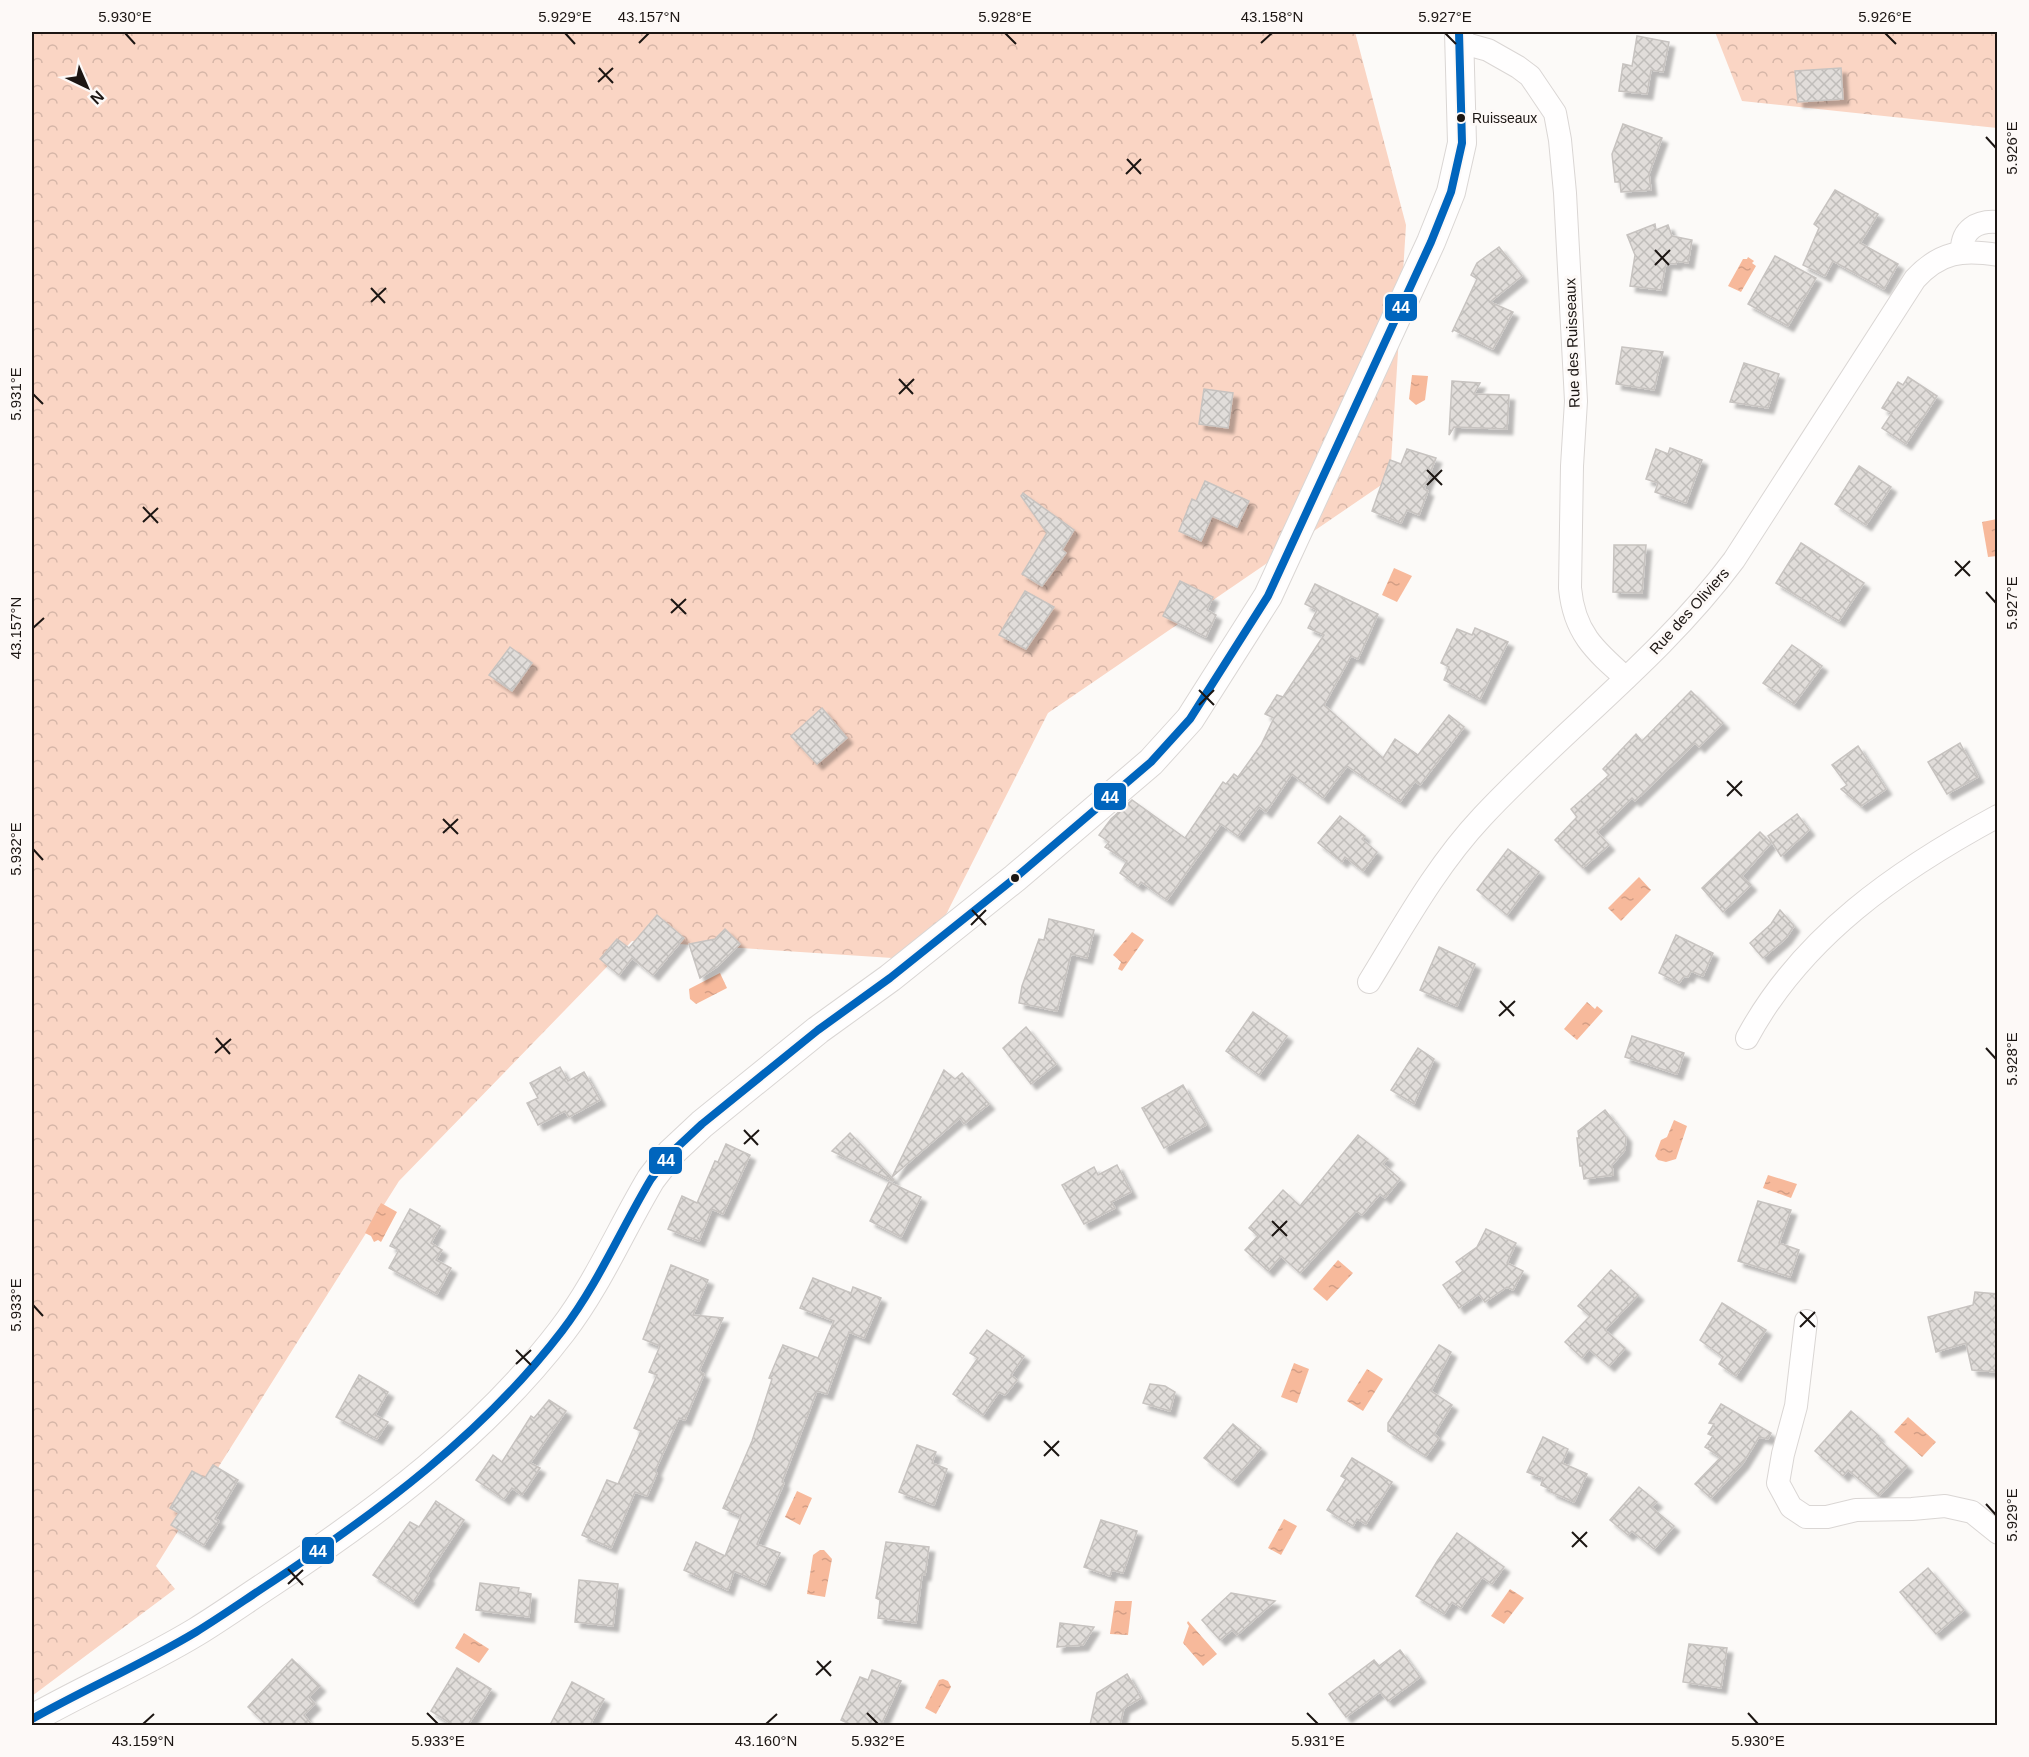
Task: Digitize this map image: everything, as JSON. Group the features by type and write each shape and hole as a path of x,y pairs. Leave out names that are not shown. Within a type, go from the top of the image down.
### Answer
{"street":[{"name":"Rue des Ruisseaux","path":"1459,37 1488,50 1530,76 1555,113 1565,193 1576,401 1571,510 1570,588 1572,607 1588,642 1626,678"},
{"path":"32,1719 178,1642 237,1606 371,1514 436,1461 534,1365 562,1330 595,1280 651,1179 661,1164 685,1138 818,1030 890,978 1014,878 1151,762 1191,719 1268,596 1417,277 1431,242 1456,176 1462,143 1459,37"},
{"path":"1962,252 1964,239 1970,229 1981,222 1998,222"},
{"name":"Rue des Oliviers","path":"1369,982 1427,888 1466,835 1508,790 1656,649 1709,594 1734,560 1915,279 1925,268 1953,253 1998,255"},
{"path":"1747,1038 1783,983 1860,905 1920,860 1998,816"},
{"path":"1806,1321 1796,1406 1778,1483 1791,1507 1806,1517 1827,1517 1856,1510 1945,1506 1972,1512 1998,1533"}],"green space":[{"path":"32,32 1355,32 1406,225 1390,479 1048,713 923,960 632,941 399,1181 156,1566 175,1589 32,1696"},
{"path":"1715,32 1997,32 1997,128 1742,101"}],"water":[{"path":"1748,257 1754,261 1752,263 1756,266 1741,292 1728,286 1743,259"},
{"path":"1412,375 1428,376 1425,400 1416,405 1409,399"},
{"path":"1997,519 1997,556 1988,557 1982,522"},
{"path":"1394,568 1412,576 1397,602 1382,595"},
{"path":"1639,877 1651,890 1621,921 1608,908"},
{"path":"1132,932 1144,940 1122,971 1118,969 1121,962 1113,955"},
{"path":"720,973 727,988 696,1004 690,999 689,989"},
{"path":"1587,1002 1595,1009 1597,1006 1603,1011 1577,1040 1564,1029"},
{"path":"1674,1120 1687,1126 1676,1159 1666,1162 1658,1160 1655,1156 1661,1140 1667,1137"},
{"path":"1768,1175 1797,1184 1791,1198 1763,1188"},
{"path":"381,1203 397,1212 381,1242 378,1240 374,1242 371,1236 365,1233"},
{"path":"1338,1260 1353,1273 1327,1301 1313,1289"},
{"path":"1294,1363 1309,1369 1297,1403 1281,1397"},
{"path":"1367,1369 1383,1379 1363,1411 1347,1401"},
{"path":"1908,1417 1936,1442 1922,1457 1894,1432"},
{"path":"797,1491 812,1498 800,1525 785,1517"},
{"path":"1284,1519 1297,1526 1281,1555 1268,1548"},
{"path":"824,1550 832,1559 825,1597 807,1594 813,1555"},
{"path":"1510,1589 1524,1598 1504,1624 1491,1616"},
{"path":"1115,1601 1132,1601 1128,1635 1110,1634"},
{"path":"1188,1621 1217,1654 1203,1666 1183,1643 1189,1626"},
{"path":"464,1633 489,1649 479,1663 455,1648"},
{"path":"939,1680 948,1681 951,1687 936,1714 925,1708"}],"building":[{"path":"1637,36 1669,42 1663,72 1651,70 1647,94 1619,91 1623,64 1632,66"},
{"path":"1841,68 1843,99 1798,102 1795,71"},
{"path":"1623,124 1662,138 1649,174 1651,190 1621,192 1620,182 1615,182 1612,154"},
{"path":"1835,190 1878,214 1860,243 1898,264 1884,289 1833,261 1825,276 1803,265 1819,228 1814,224"},
{"path":"1655,224 1656,230 1668,225 1672,236 1692,240 1688,263 1677,261 1676,264 1666,263 1661,290 1630,286 1635,255 1627,235"},
{"path":"1499,247 1522,276 1490,302 1513,312 1493,349 1454,330 1452,332 1477,279 1471,275 1477,263"},
{"path":"1775,256 1816,278 1788,326 1748,304"},
{"path":"1622,347 1663,352 1654,390 1616,384"},
{"path":"1744,363 1779,374 1768,408 1730,402"},
{"path":"1908,377 1937,396 1906,444 1882,428 1892,413 1882,408 1898,382 1903,385"},
{"path":"1452,381 1480,383 1474,394 1509,395 1507,429 1454,427 1449,435"},
{"path":"1204,389 1233,393 1228,428 1199,424"},
{"path":"1670,448 1702,460 1686,503 1655,492 1658,483 1646,479 1656,449 1668,454"},
{"path":"1407,449 1436,458 1424,489 1428,491 1419,515 1407,510 1401,523 1372,511 1390,460 1401,464"},
{"path":"1859,466 1891,487 1866,525 1835,504"},
{"path":"1205,481 1249,501 1237,527 1212,516 1201,541 1179,531 1192,499 1196,501"},
{"path":"1023,493 1074,530 1062,550 1066,553 1042,586 1022,574 1047,533 1021,496"},
{"path":"1801,543 1864,583 1839,621 1776,583"},
{"path":"1614,545 1646,545 1642,593 1613,592"},
{"path":"1180,581 1213,597 1207,610 1216,615 1206,637 1163,616"},
{"path":"1315,584 1378,614 1358,659 1351,656 1324,705 1383,758 1395,739 1418,755 1449,715 1464,727 1420,785 1415,781 1400,802 1347,766 1323,798 1292,774 1266,812 1259,807 1238,836 1221,824 1167,900 1141,882 1138,886 1120,873 1127,861 1105,847 1109,842 1099,835 1111,819 1132,800 1185,838 1223,782 1226,784 1234,774 1238,777 1261,745 1274,718 1265,714 1277,695 1283,697 1324,635 1308,628 1317,610 1305,604"},
{"path":"1025,591 1054,607 1026,649 999,635"},
{"path":"1475,628 1508,642 1480,699 1444,680 1449,667 1441,663 1457,629 1472,635"},
{"path":"1792,645 1822,666 1794,704 1763,683"},
{"path":"510,647 532,663 512,691 489,675"},
{"path":"1691,691 1723,723 1699,747 1695,743 1635,801 1632,798 1597,832 1609,845 1583,868 1555,840 1577,817 1571,809 1609,775 1603,769 1636,734 1642,741"},
{"path":"822,708 847,738 817,764 791,736"},
{"path":"1960,743 1978,777 1947,794 1928,762"},
{"path":"1858,746 1886,789 1861,806 1841,789 1847,785 1832,765"},
{"path":"1797,814 1809,830 1781,856 1768,836"},
{"path":"1340,816 1365,836 1362,839 1377,852 1363,871 1345,857 1342,862 1318,843"},
{"path":"1760,832 1771,843 1742,876 1751,885 1723,912 1702,888"},
{"path":"1508,849 1539,872 1507,915 1477,890"},
{"path":"1780,910 1794,926 1786,938 1763,958 1750,943 1771,924"},
{"path":"657,915 684,938 653,975 632,958 619,975 600,959 617,939 629,948"},
{"path":"1049,919 1094,930 1087,958 1071,954 1057,1011 1019,1003 1022,986 1039,939 1044,940"},
{"path":"725,929 740,944 718,966 700,978 689,944 715,939"},
{"path":"1676,935 1713,953 1703,976 1691,971 1688,977 1684,976 1679,983 1659,973"},
{"path":"1439,947 1475,964 1457,1006 1420,990"},
{"path":"1253,1012 1287,1036 1259,1075 1226,1051"},
{"path":"1026,1027 1056,1064 1031,1084 1003,1048"},
{"path":"1632,1036 1684,1053 1677,1074 1625,1057"},
{"path":"1418,1048 1434,1059 1414,1104 1391,1090"},
{"path":"560,1067 568,1081 584,1072 600,1100 569,1117 565,1111 538,1125 527,1103 538,1098 530,1083"},
{"path":"944,1070 955,1079 962,1073 989,1104 964,1124 960,1118 892,1177"},
{"path":"1183,1085 1206,1125 1164,1148 1142,1108"},
{"path":"1605,1110 1626,1137 1625,1150 1612,1165 1613,1175 1584,1179 1582,1166 1580,1166 1578,1131"},
{"path":"850,1133 894,1180 893,1181 832,1151"},
{"path":"1358,1135 1388,1159 1383,1164 1400,1179 1385,1198 1380,1194 1362,1215 1356,1211 1300,1273 1281,1256 1268,1271 1245,1250 1258,1236 1249,1228 1283,1190 1300,1206"},
{"path":"726,1144 750,1155 723,1214 712,1209 699,1241 668,1229 682,1196 697,1203 715,1161 718,1162"},
{"path":"1117,1165 1131,1192 1111,1202 1115,1208 1084,1224 1062,1185 1094,1167 1098,1175"},
{"path":"889,1182 921,1197 901,1237 870,1221"},
{"path":"1758,1201 1791,1210 1779,1243 1799,1250 1790,1277 1738,1261"},
{"path":"410,1209 440,1226 431,1243 442,1250 436,1260 451,1268 437,1294 389,1268 399,1250 390,1246"},
{"path":"1486,1229 1516,1243 1507,1263 1523,1271 1513,1290 1507,1287 1485,1302 1479,1294 1459,1308 1443,1285 1463,1271 1456,1262 1477,1247"},
{"path":"671,1265 708,1280 693,1315 723,1318 699,1371 704,1374 685,1420 679,1418 655,1471 657,1473 647,1496 635,1492 611,1548 582,1535 607,1480 618,1484 641,1431 634,1428 657,1375 649,1372 660,1346 643,1339"},
{"path":"1611,1270 1638,1295 1605,1330 1625,1348 1609,1366 1589,1349 1582,1358 1565,1342 1590,1316 1578,1306"},
{"path":"813,1278 851,1293 853,1287 881,1298 864,1338 849,1332 827,1394 817,1391 782,1482 784,1483 757,1544 780,1553 765,1585 734,1571 728,1590 684,1570 696,1542 725,1556 741,1516 723,1508 752,1441 772,1379 769,1378 783,1345 818,1358 834,1321 800,1308"},
{"path":"1975,1292 1998,1294 1998,1372 1972,1370 1966,1343 1936,1352 1928,1317 1973,1305"},
{"path":"1722,1303 1766,1330 1736,1376 1719,1364 1723,1357 1700,1340"},
{"path":"987,1330 1024,1356 1011,1375 1017,1380 1005,1395 999,1392 983,1415 953,1394 978,1358 970,1353"},
{"path":"1439,1345 1451,1352 1431,1391 1452,1405 1434,1434 1439,1438 1426,1456 1388,1431 1388,1423"},
{"path":"359,1375 388,1392 375,1415 388,1422 377,1439 336,1417"},
{"path":"1150,1384 1165,1386 1175,1392 1170,1411 1143,1403"},
{"path":"549,1400 566,1411 530,1463 540,1468 522,1495 512,1488 504,1499 476,1480 493,1455 502,1462 531,1416 534,1418"},
{"path":"1721,1404 1771,1433 1768,1439 1759,1437 1743,1463 1711,1498 1695,1484 1721,1457 1705,1447 1713,1436 1708,1434 1714,1424 1709,1423"},
{"path":"1851,1411 1907,1466 1879,1496 1848,1470 1843,1476 1815,1451"},
{"path":"1233,1424 1261,1448 1233,1481 1204,1458"},
{"path":"1543,1437 1568,1449 1562,1463 1587,1474 1574,1502 1551,1492 1552,1490 1541,1485 1543,1478 1527,1472"},
{"path":"917,1445 936,1452 932,1463 947,1469 934,1505 899,1492"},
{"path":"1352,1458 1392,1482 1366,1524 1357,1519 1353,1526 1327,1510 1346,1479 1341,1476"},
{"path":"213,1465 238,1480 215,1519 219,1521 204,1545 171,1525 179,1513 170,1508 192,1471 205,1478"},
{"path":"1639,1487 1657,1502 1651,1507 1674,1526 1654,1549 1632,1531 1628,1535 1610,1520"},
{"path":"436,1501 464,1520 427,1576 429,1578 413,1602 373,1575 410,1522 419,1527"},
{"path":"1101,1520 1137,1531 1123,1573 1112,1570 1110,1576 1084,1567"},
{"path":"1457,1533 1504,1567 1492,1584 1482,1577 1461,1608 1452,1602 1444,1614 1416,1596"},
{"path":"886,1542 929,1547 925,1575 922,1575 916,1623 878,1618 880,1600 876,1598"},
{"path":"1928,1568 1964,1610 1936,1634 1900,1592"},
{"path":"579,1580 618,1584 613,1626 575,1622"},
{"path":"480,1583 519,1588 518,1592 531,1594 529,1617 476,1610"},
{"path":"1231,1593 1275,1601 1237,1635 1232,1630 1220,1640 1202,1620"},
{"path":"1060,1623 1094,1627 1083,1645 1057,1647"},
{"path":"1689,1644 1727,1648 1721,1688 1683,1682"},
{"path":"1400,1650 1420,1677 1388,1701 1380,1692 1346,1717 1329,1694 1374,1660 1379,1666"},
{"path":"292,1659 320,1686 309,1697 315,1704 304,1715 312,1725 267,1725 248,1707"},
{"path":"457,1668 491,1689 468,1725 453,1725 431,1711"},
{"path":"872,1670 901,1681 881,1725 852,1725 841,1720 860,1677 868,1680"},
{"path":"1127,1674 1141,1698 1124,1708 1120,1725 1090,1725 1097,1693"},
{"path":"572,1682 604,1699 590,1725 550,1725"}],"transit line":[{"name":"44","path":"32,1719 206,1626 351,1528 390,1499 464,1437 499,1403 562,1331 598,1275 651,1179 671,1153 702,1124 818,1030 890,978 1015,878 1151,762 1190,719 1268,596 1431,242 1451,192 1462,143 1459,32"}],"place":[{"name":"Ruisseaux","path":"1461,118"}]}
